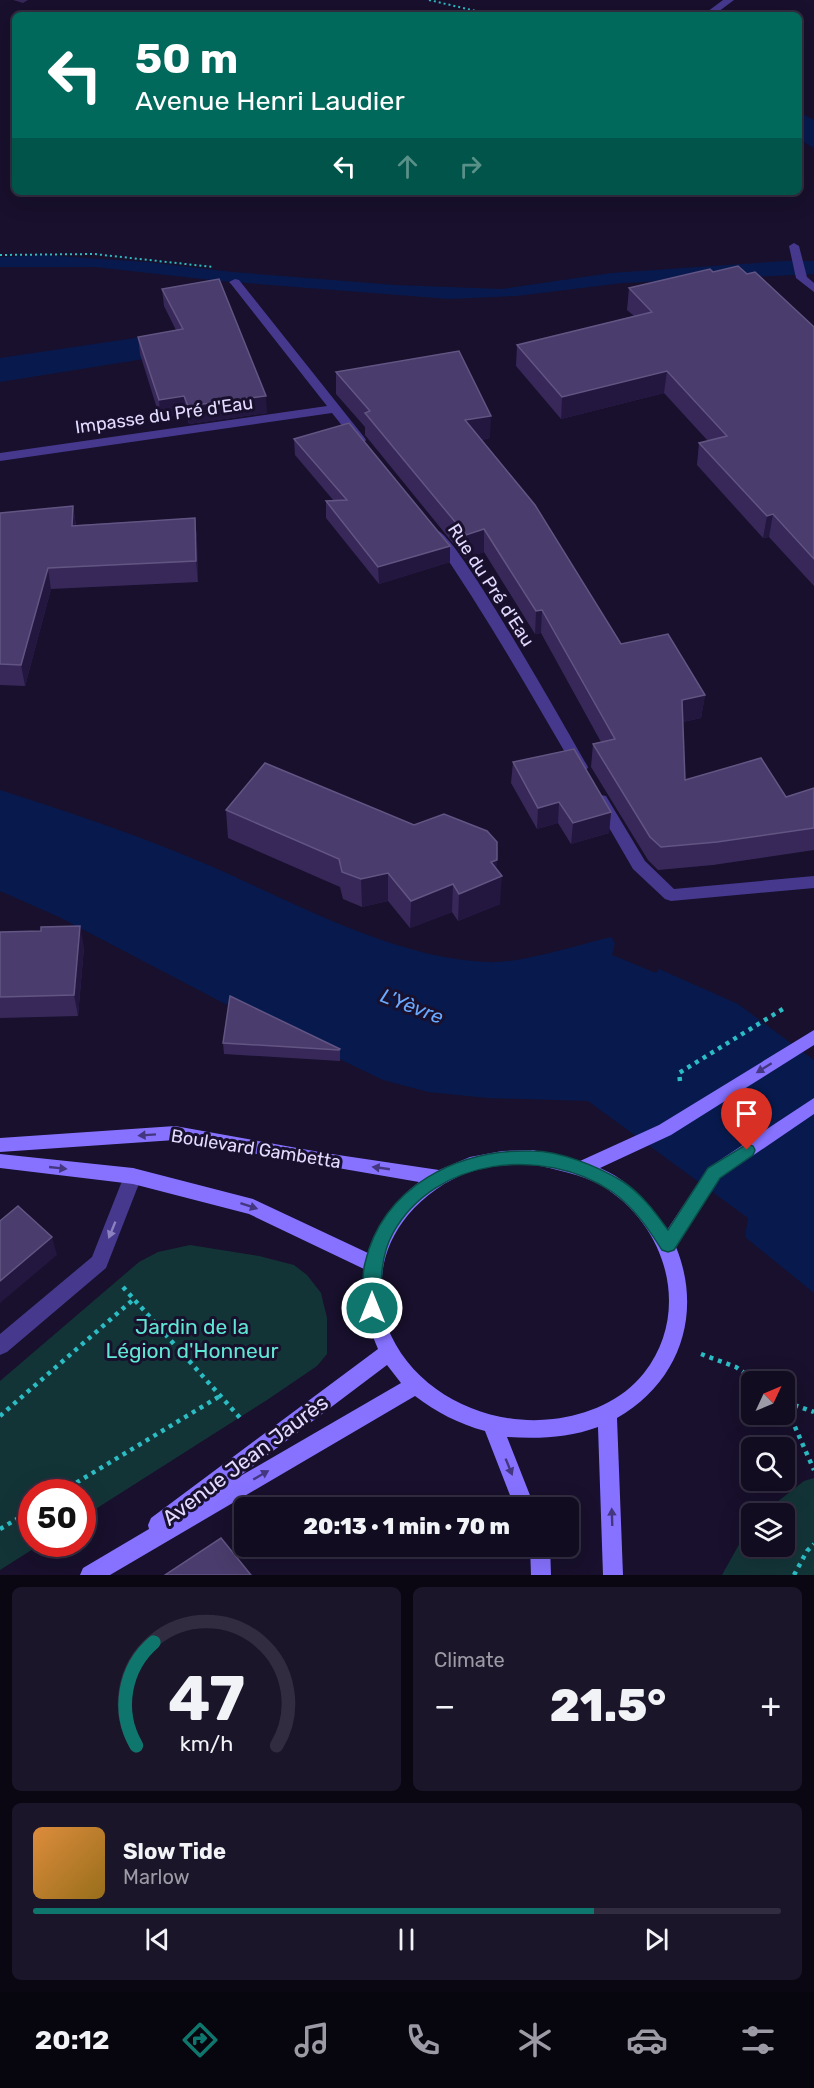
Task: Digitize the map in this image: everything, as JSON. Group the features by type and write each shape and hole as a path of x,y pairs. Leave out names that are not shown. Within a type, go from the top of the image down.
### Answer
{"main road":[{"path":"582,1168 665,1130 814,1037"},
{"path":"668,1244 714,1173 814,1105"},
{"name":"Boulevard Gambetta","path":"0,1145 175,1133 325,1160 438,1177"},
{"path":"533,1157 582,1168 618,1187 647,1213 668,1244 678,1277 680,1310 672,1343 658,1371 636,1395 607,1414 571,1426 542,1430 493,1426 450,1411 415,1385 388,1353 372,1308 373,1264 386,1229 408,1200 438,1177 483,1160 533,1157"},
{"path":"0,1161 133,1176 253,1207 373,1264"},
{"name":"Avenue Jean Jaurès","path":"96,1571 388,1353"},
{"name":"Avenue Jean Jaurès","path":"96,1571 415,1385"},
{"path":"607,1414 613,1575"},
{"path":"493,1426 521,1497"},
{"path":"540,1557 541,1575"}],"street":[{"path":"712,12 729,0"},
{"path":"795,251 802,278 814,289"},
{"path":"235,282 372,454"},
{"name":"Impasse du Pré d'Eau","path":"0,457 334,409"},
{"name":"Rue du Pré d'Eau","path":"432,528 454,555 639,865 671,895 814,882"},
{"path":"0,1346 99,1262 133,1176"}],"path":[{"path":"429,0 480,12"},
{"path":"0,255 94,254 224,268"},
{"path":"0,1416 135,1298 264,1446"},
{"path":"672,1343 741,1371"},
{"path":"83,1479 220,1396"},
{"path":"795,1405 814,1412"},
{"path":"795,1425 814,1470"},
{"path":"0,1529 18,1518"},
{"path":"794,1575 807,1551 814,1544"}],"green space":[{"name":"Jardin de la Légion d'Honneur","path":"190,1245 259,1256 294,1265 307,1275 321,1293 327,1318 327,1354 317,1366 267,1400 96,1509 96,1479 18,1479 18,1557 20,1557 0,1570 0,1381 139,1262 158,1252"},
{"path":"814,1478 814,1575 722,1575 741,1541 741,1557 795,1557 795,1503 776,1503 791,1491 795,1491 795,1488 804,1481"}],"water":[{"path":"802,114 814,120 814,148 802,141"},
{"path":"43,255 147,262 233,272 395,285 501,289 611,273 785,261 814,261 814,274 623,283 516,296 449,299 220,281 95,267 0,267 0,257"},
{"name":"L'Yèvre","path":"0,790 151,842 341,924 414,950 450,958 500,962 532,957 611,937 615,943 612,955 656,973 659,969 738,1004 814,1060 814,1293 745,1237 748,1218 588,1101 488,1098 428,1092 383,1080 231,1007 59,917 0,891"}],"building":[{"path":"738,266 747,274 755,272 814,327 814,559 773,514 767,516 699,443 727,436 667,371 562,397 517,345 652,312 629,288 710,269 713,272"},
{"path":"219,279 266,396 188,406 184,396 159,400 138,337 183,329 162,289"},
{"path":"459,351 491,416 465,420 535,505 621,644 668,634 705,695 682,700 685,780 761,758 786,797 814,788 814,828 717,842 661,847 650,837 593,744 615,739 542,610 536,611 484,529 466,535 365,413 370,411 336,372"},
{"path":"349,423 450,546 378,567 326,501 347,500 294,439"},
{"path":"73,506 72,526 195,518 196,561 48,568 21,665 0,664 0,513"},
{"path":"574,749 611,812 573,823 559,802 538,808 513,762"},
{"path":"265,763 414,825 444,814 487,831 497,842 497,860 491,862 502,876 459,894 453,884 411,901 388,873 361,879 342,872 339,859 226,810"},
{"path":"80,926 74,995 0,997 0,932 41,931 41,927"},
{"path":"230,996 340,1049 223,1043"},
{"path":"18,1206 52,1237 0,1281 0,1221"},
{"path":"221,1538 234,1557 251,1575 165,1575"}],"waterway":[{"path":"0,370 155,347"}],"route":[{"path":"372,1308 373,1264 386,1229 408,1200 438,1177 483,1160 533,1157 582,1168 618,1187 647,1213 668,1244 714,1173 747,1150"}]}
